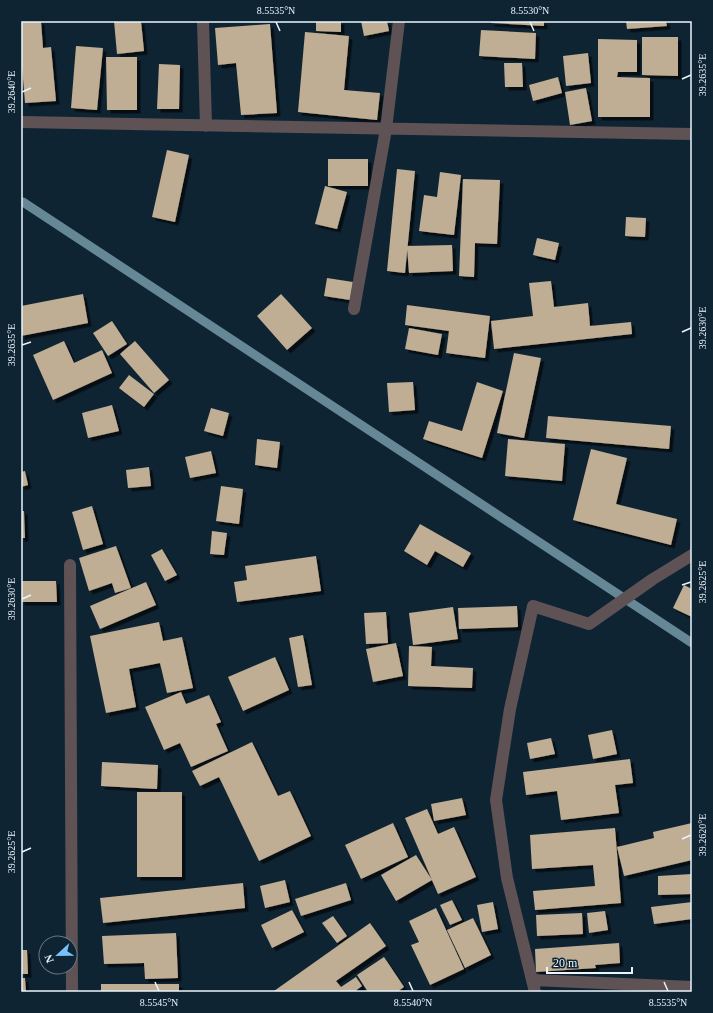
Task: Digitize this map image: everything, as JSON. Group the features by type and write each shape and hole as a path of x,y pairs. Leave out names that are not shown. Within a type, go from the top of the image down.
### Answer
{"street":[{"path":"203,21 206,126"},
{"path":"354,309 386,129 400,21"},
{"path":"21,122 692,134"},
{"path":"692,555 653,579 589,624 533,606 510,709 496,800 507,878 534,986 692,987"},
{"path":"70,564 72,992"}],"building":[{"path":"21,21 41,21 43,48 51,47 56,101 25,103 21,54"},
{"path":"114,21 141,21 144,51 117,54"},
{"path":"316,21 341,21 341,32 316,31"},
{"path":"361,21 387,21 389,31 364,36"},
{"path":"491,21 544,21 544,26 491,23"},
{"path":"626,21 666,21 667,26 627,29"},
{"path":"270,24 277,113 241,115 236,63 218,65 215,28"},
{"path":"481,30 536,33 535,59 479,56"},
{"path":"305,32 349,36 344,90 380,93 377,120 298,112"},
{"path":"642,37 678,37 678,76 642,75"},
{"path":"598,39 637,40 637,72 618,72 617,77 650,78 650,117 598,117"},
{"path":"76,46 103,48 97,110 71,108"},
{"path":"588,53 591,83 566,86 563,56"},
{"path":"106,57 137,57 137,110 107,110"},
{"path":"504,63 522,63 523,87 505,87"},
{"path":"159,64 180,65 179,109 157,109"},
{"path":"558,77 562,93 533,101 529,85"},
{"path":"586,88 592,121 570,125 565,92"},
{"path":"167,150 189,155 175,222 152,217"},
{"path":"328,159 368,159 368,186 328,186"},
{"path":"397,169 415,171 405,273 387,271"},
{"path":"440,172 461,175 454,235 419,231 424,195 437,197"},
{"path":"463,179 500,180 497,244 475,243 474,277 459,276"},
{"path":"325,186 347,192 337,229 315,224"},
{"path":"626,217 646,218 645,237 625,236"},
{"path":"537,238 559,243 555,260 533,255"},
{"path":"452,245 453,271 409,273 407,246"},
{"path":"327,278 353,282 350,300 324,296"},
{"path":"551,281 554,307 588,303 590,326 631,322 632,334 494,349 491,321 533,316 529,283"},
{"path":"83,294 88,323 21,336 21,306"},
{"path":"281,294 312,328 287,350 257,316"},
{"path":"407,305 490,316 485,358 446,353 449,331 405,325"},
{"path":"112,321 127,344 108,356 93,333"},
{"path":"409,328 442,334 438,355 405,349"},
{"path":"64,341 74,363 102,350 112,373 53,400 33,355"},
{"path":"135,341 169,380 154,393 120,354"},
{"path":"514,353 541,358 524,438 497,433"},
{"path":"129,375 154,394 144,407 119,388"},
{"path":"413,382 415,410 389,412 387,383"},
{"path":"477,382 503,391 482,458 423,439 429,421 462,431"},
{"path":"112,405 119,431 88,438 82,413"},
{"path":"211,408 229,413 223,436 204,431"},
{"path":"548,416 671,426 669,449 546,438"},
{"path":"257,439 280,442 277,468 255,465"},
{"path":"508,439 565,444 562,481 505,476"},
{"path":"591,449 627,458 616,504 677,519 671,545 573,520"},
{"path":"211,451 216,473 190,478 185,457"},
{"path":"149,467 151,486 128,488 126,470"},
{"path":"25,471 28,485 21,487 21,472"},
{"path":"221,486 243,489 239,524 216,521"},
{"path":"92,506 103,544 83,550 72,512"},
{"path":"21,511 24,511 25,538 21,538"},
{"path":"420,524 471,553 463,567 435,551 427,565 404,551"},
{"path":"212,531 227,533 224,555 210,554"},
{"path":"116,546 131,588 115,593 112,583 89,591 79,558"},
{"path":"162,549 177,575 165,581 151,555"},
{"path":"316,556 321,591 237,602 234,582 247,580 245,566"},
{"path":"21,581 56,581 57,602 21,602"},
{"path":"146,582 156,605 100,629 90,606"},
{"path":"684,585 692,589 692,617 673,608"},
{"path":"517,606 518,627 459,629 458,608"},
{"path":"453,607 458,639 413,645 409,613"},
{"path":"386,612 388,643 366,644 364,613"},
{"path":"159,622 163,641 182,637 193,688 167,693 160,663 129,669 136,707 106,713 90,636"},
{"path":"303,635 312,685 298,687 289,638"},
{"path":"396,643 403,676 373,682 366,649"},
{"path":"409,646 432,647 431,666 473,668 472,688 408,686"},
{"path":"275,657 289,690 243,711 228,677"},
{"path":"181,692 186,704 209,695 221,722 216,724 228,751 191,767 180,743 164,750 145,707"},
{"path":"612,730 617,754 593,759 588,735"},
{"path":"551,738 555,754 530,759 527,743"},
{"path":"252,742 278,796 290,791 311,836 259,861 219,777 200,786 192,771"},
{"path":"630,759 633,783 615,785 619,813 561,820 557,791 526,795 523,772"},
{"path":"102,762 158,765 157,789 101,786"},
{"path":"137,792 182,792 182,877 137,877"},
{"path":"462,798 466,815 434,821 431,804"},
{"path":"427,809 438,834 454,827 476,877 438,894 405,818"},
{"path":"393,823 408,857 361,879 345,845"},
{"path":"692,823 692,860 624,876 617,847 654,838 653,832"},
{"path":"615,828 621,903 535,910 533,891 595,886 593,865 532,869 530,835"},
{"path":"416,855 432,880 396,901 381,875"},
{"path":"692,874 692,894 658,895 658,876"},
{"path":"285,880 290,902 265,908 260,886"},
{"path":"243,883 245,908 103,923 100,898"},
{"path":"346,883 351,900 301,916 295,899"},
{"path":"452,900 462,920 450,925 440,905"},
{"path":"493,902 498,929 482,932 477,905"},
{"path":"692,902 692,919 654,924 651,907"},
{"path":"436,908 464,969 430,985 411,945 419,942 409,921"},
{"path":"292,910 304,932 272,948 261,925"},
{"path":"605,911 608,930 589,933 587,913"},
{"path":"582,913 583,934 537,936 536,915"},
{"path":"333,916 347,936 337,943 322,923"},
{"path":"473,918 491,955 465,968 447,930"},
{"path":"370,923 386,946 336,981 341,987 356,977 362,986 354,992 274,991"},
{"path":"176,933 178,978 145,979 144,963 104,964 102,936"},
{"path":"619,943 620,963 595,965 596,968 536,972 535,949"},
{"path":"21,950 27,950 28,974 21,974"},
{"path":"384,957 404,987 397,992 368,992 357,975"},
{"path":"21,978 25,978 26,992 21,992"},
{"path":"101,984 179,984 179,992 101,992"}],"waterway":[{"path":"21,203 23,202 692,643"}]}
